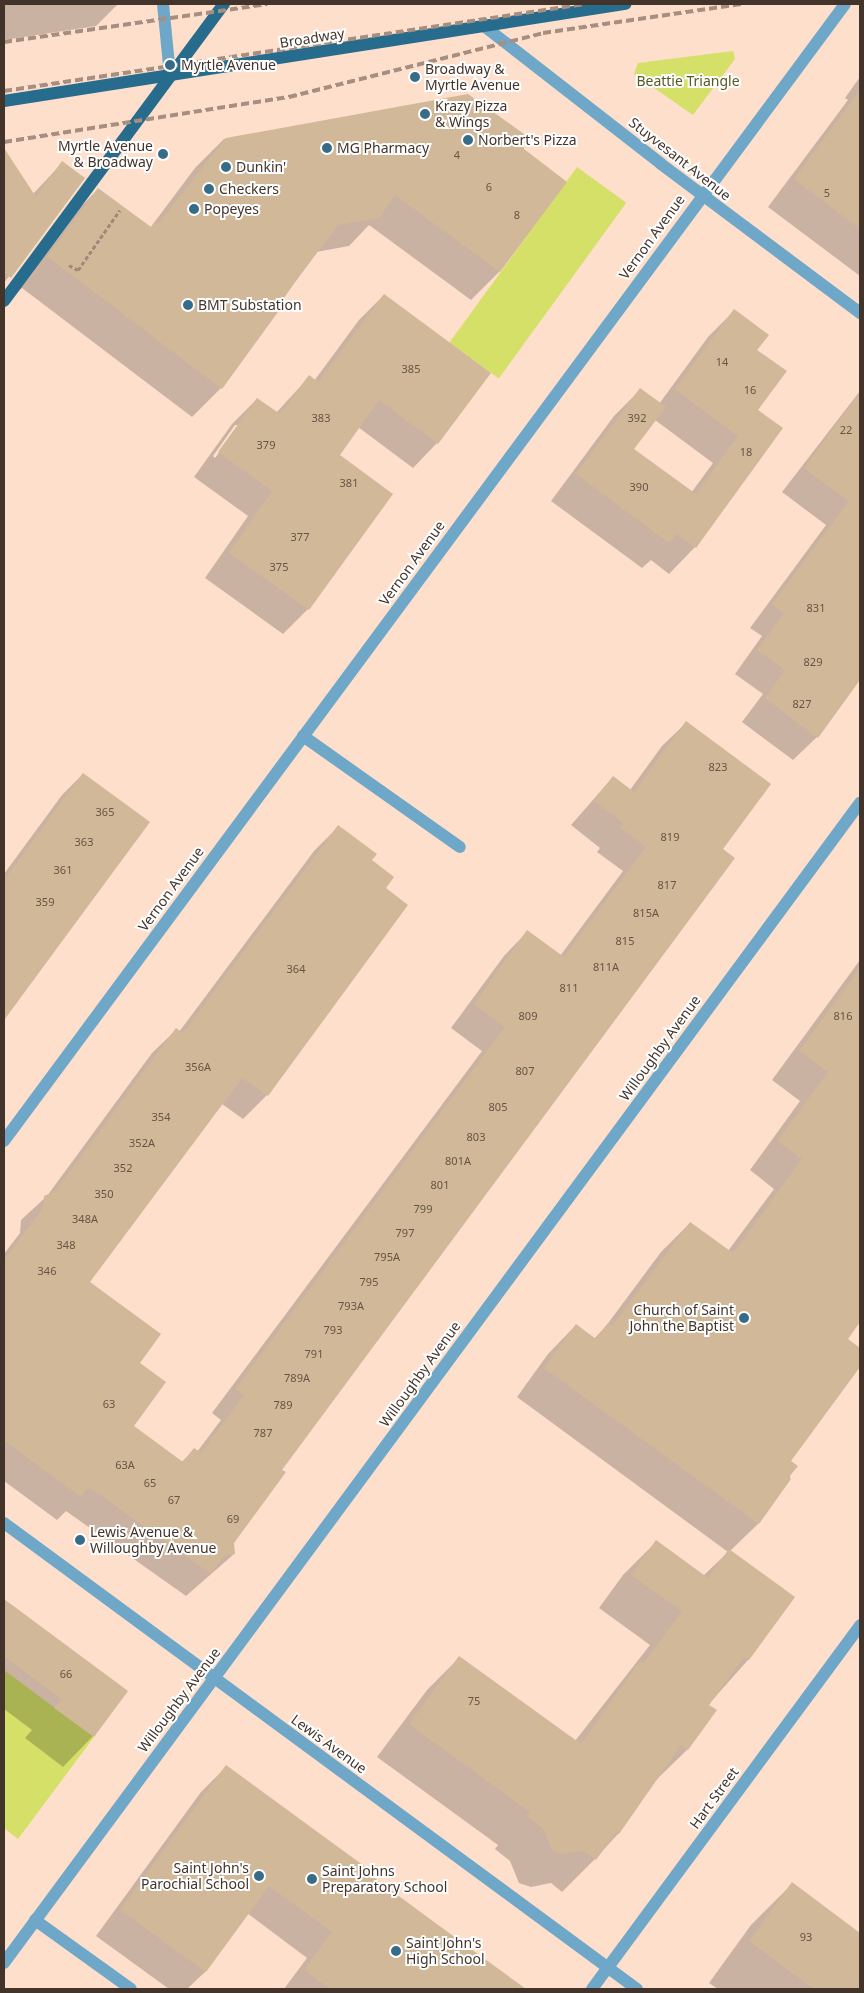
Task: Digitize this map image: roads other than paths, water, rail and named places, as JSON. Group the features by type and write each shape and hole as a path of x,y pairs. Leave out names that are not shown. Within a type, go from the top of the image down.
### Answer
{"main road":[{"path":"4,300 224,4"},
{"name":"Broadway","path":"4,101 625,4"}],"street":[{"path":"163,4 170,76"},
{"name":"Vernon Avenue","path":"4,1141 845,4"},
{"name":"Stuyvesant Avenue","path":"484,26 702,195 860,313"},
{"path":"302,736 460,847"},
{"name":"Willoughby Avenue","path":"4,1963 860,803"},
{"name":"Lewis Avenue","path":"4,1523 637,1989"},
{"name":"Hart Street","path":"592,1989 860,1625"},
{"path":"36,1920 131,1989"}],"railway":[{"path":"4,42 267,4"},
{"path":"4,91 585,4"},
{"path":"4,142 289,97 543,33 743,4"}],"place":[{"name":"Myrtle Avenue","path":"170,65"},
{"name":"Broadway & Myrtle Avenue","path":"415,77"},
{"name":"Krazy Pizza & Wings","path":"425,114"},
{"name":"Norbert's Pizza","path":"468,140"},
{"name":"MG Pharmacy","path":"327,148"},
{"name":"Myrtle Avenue & Broadway","path":"163,154"},
{"name":"Dunkin'","path":"226,167"},
{"name":"Checkers","path":"209,189"},
{"name":"Popeyes","path":"194,209"},
{"name":"BMT Substation","path":"188,305"},
{"name":"Church of Saint John the Baptist","path":"744,1318"},
{"name":"Lewis Avenue & Willoughby Avenue","path":"80,1540"},
{"name":"Saint John's Parochial School","path":"259,1876"},
{"name":"Saint Johns Preparatory School","path":"312,1879"},
{"name":"Saint John's High School","path":"396,1951"}],"park label":[{"name":"Beattie Triangle","path":"688,81"}]}
